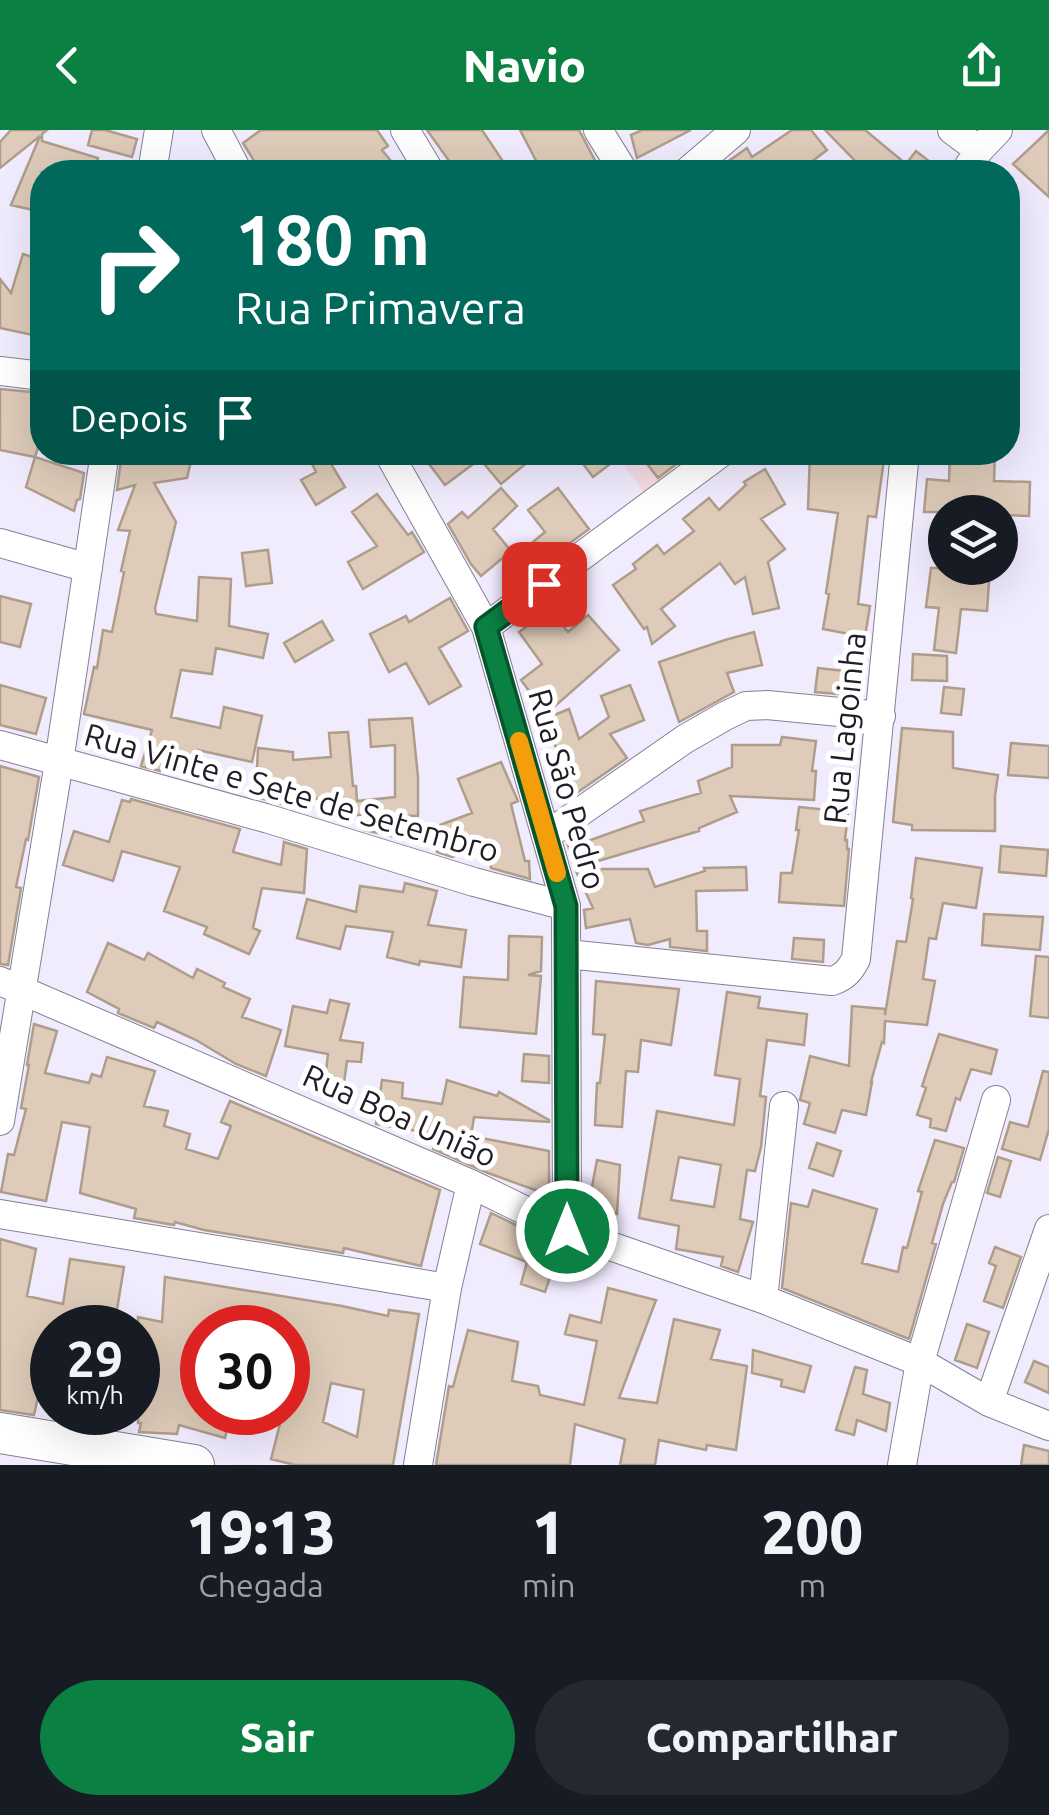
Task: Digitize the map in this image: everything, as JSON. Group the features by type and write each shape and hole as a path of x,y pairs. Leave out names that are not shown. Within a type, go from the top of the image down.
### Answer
{"street":[{"path":"154,160 159,130"},
{"path":"216,130 232,160"},
{"path":"405,130 423,160"},
{"path":"598,130 617,160"},
{"path":"701,160 736,130"},
{"path":"952,130 981,151"},
{"path":"0,371 30,375"},
{"path":"0,1121 11,985 59,762 103,465"},
{"name":"Rua São Pedro","path":"395,465 486,627 566,906 567,1231"},
{"path":"486,627 704,465"},
{"name":"Rua Lagoinha","path":"567,954 832,981 850,970 856,959 904,465"},
{"path":"0,543 88,568"},
{"path":"547,835 684,740 746,706 881,716"},
{"name":"Rua Vinte e Sete de Setembro","path":"0,745 566,906"},
{"name":"Rua Boa União","path":"11,985 471,1184 567,1231 762,1299 920,1362 989,1402 1049,1426"},
{"path":"902,1465 920,1362 996,1100"},
{"path":"762,1299 784,1106"},
{"path":"418,1465 447,1288 471,1184"},
{"path":"0,1214 447,1288"},
{"path":"989,1402 1049,1229"},
{"path":"0,1433 194,1465"}],"shaded area":[{"path":"624,465 694,465 646,496"}],"building":[{"path":"11,130 47,130 42,141 98,158 30,160 30,209 11,205 40,136 0,168 0,142"},
{"path":"92,130 137,139 132,157 88,145"},
{"path":"261,130 377,130 388,146 382,150 390,160 254,160 243,143"},
{"path":"427,130 482,130 502,160 448,160"},
{"path":"520,130 579,130 595,160 536,160"},
{"path":"642,130 691,130 637,158 631,135"},
{"path":"792,130 811,130 827,150 814,160 730,160 747,148 752,157"},
{"path":"825,130 865,130 901,160 854,160"},
{"path":"1049,130 1049,197 1020,170 1017,160"},
{"path":"916,151 928,160 909,160"},
{"path":"23,254 30,256 30,334 0,328 0,279 11,293"},
{"path":"0,389 30,392 30,456 0,450"},
{"path":"33,465 60,465 84,473 74,511 26,487"},
{"path":"120,465 190,465 187,478 154,483 176,522 156,614 197,621 199,577 231,579 229,626 268,634 263,658 216,648 212,674 181,670 171,717 220,728 224,707 262,716 252,762 198,750 197,757 166,750 160,771 141,766 152,730 84,714 103,630 112,632 124,572 121,571 130,531 118,530 135,485 117,490"},
{"path":"312,465 332,465 345,487 316,505 301,480 316,472"},
{"path":"430,465 472,465 445,485"},
{"path":"485,465 524,465 501,484"},
{"path":"584,465 609,465 593,477"},
{"path":"648,465 675,465 658,478"},
{"path":"810,465 883,465 876,517 868,516 858,604 870,606 865,637 823,629 838,513 808,509"},
{"path":"950,465 995,465 994,481 1030,482 1029,516 1018,516 1018,495 928,495 928,512 924,512 927,479 949,481"},
{"path":"765,469 785,504 761,519 785,549 768,562 779,608 753,614 745,577 735,584 720,563 661,609 675,626 652,644 647,627 644,629 613,585 636,569 633,564 657,545 664,554 694,531 683,519 709,498 719,510 746,485 744,482"},
{"path":"501,488 517,506 493,529 511,551 481,576 448,524 462,512 468,518"},
{"path":"558,488 589,529 522,578 510,561 545,532 528,510"},
{"path":"377,494 408,535 412,532 424,552 363,589 348,562 377,546 352,512"},
{"path":"268,550 272,583 246,586 242,553"},
{"path":"929,585 989,585 987,611 961,609 956,653 934,650 939,608 926,607"},
{"path":"0,596 31,604 20,647 0,642"},
{"path":"450,598 468,631 439,648 461,686 429,704 406,663 389,672 370,634 406,616 409,622"},
{"path":"550,609 568,632 588,615 619,650 546,714 521,680 542,664 519,632"},
{"path":"322,621 333,640 295,662 284,643"},
{"path":"754,632 762,665 727,673 734,692 679,722 659,662"},
{"path":"913,654 947,656 947,681 912,680"},
{"path":"818,668 862,673 860,696 815,692"},
{"path":"0,685 46,698 36,734 0,725"},
{"path":"630,685 644,720 610,734 627,758 575,794 547,718 569,709 579,739 609,717 601,696"},
{"path":"944,687 964,689 961,715 941,713"},
{"path":"412,718 418,816 388,815 391,836 364,830 363,815 333,815 332,798 289,800 288,806 260,798 263,769 257,768 258,748 293,752 293,760 331,757 329,733 348,732 357,801 395,797 395,745 371,747 369,720"},
{"path":"902,728 953,732 953,768 998,775 995,831 912,830 912,825 893,822"},
{"path":"782,737 816,741 814,800 730,796 737,812 699,831 575,868 567,842 585,834 588,841 644,821 640,811 701,793 698,781 732,767 732,745 780,745"},
{"path":"1011,743 1049,746 1049,778 1008,775"},
{"path":"501,762 518,801 511,804 525,861 529,861 530,879 491,868 489,844 452,857 437,852 429,829 472,813 458,779"},
{"path":"0,766 39,777 16,887 21,888 8,965 0,964"},
{"path":"131,799 240,829 233,852 281,865 284,842 307,849 304,893 262,888 253,928 260,931 249,954 204,934 207,927 164,911 180,867 122,851 113,881 63,865 74,831 109,842 122,800"},
{"path":"799,807 848,812 844,906 779,902 781,873 792,873"},
{"path":"1001,846 1048,850 1046,876 999,872"},
{"path":"916,858 982,868 976,908 943,903 936,939 929,938 923,979 935,981 927,1025 885,1021 884,1043 871,1082 866,1115 842,1110 835,1133 804,1124 810,1103 800,1100 810,1056 849,1066 852,1006 885,1009 885,1015 897,941 906,942"},
{"path":"746,867 747,890 696,891 697,931 707,931 707,951 670,947 670,939 648,945 636,943 630,919 586,928 584,910 593,908 575,869 648,869 655,887 705,871 704,868"},
{"path":"405,883 437,891 428,925 466,930 461,967 420,961 419,965 387,957 393,932 346,926 340,949 297,938 307,899 356,912 360,886 403,892"},
{"path":"984,914 1043,917 1040,950 982,945"},
{"path":"509,936 542,937 541,971 528,975 541,976 536,1034 460,1027 464,977 508,980"},
{"path":"794,938 824,940 823,962 792,959"},
{"path":"108,943 144,960 148,953 193,978 197,969 250,999 242,1017 281,1030 266,1076 157,1022 154,1028 118,1013 119,1009 87,992"},
{"path":"1036,956 1049,957 1049,1018 1030,1016"},
{"path":"596,981 679,989 671,1045 641,1040 638,1072 626,1071 622,1127 595,1125 605,1035 593,1034"},
{"path":"727,992 760,997 758,1008 807,1014 804,1045 767,1040 760,1096 766,1097 761,1147 755,1171 747,1170 740,1219 753,1222 738,1272 721,1266 723,1257 676,1249 679,1226 639,1218 657,1111 734,1125 740,1079 715,1075","holes":["679,1157 721,1165 714,1207 671,1200"]},
{"path":"330,1000 349,1004 340,1040 363,1043 361,1062 347,1061 344,1083 325,1080 328,1054 285,1046 293,1006 327,1013"},
{"path":"34,1024 57,1031 45,1073 89,1083 92,1074 101,1077 107,1057 155,1071 144,1106 168,1111 164,1126 190,1134 186,1149 218,1159 231,1126 221,1122 230,1101 440,1190 421,1266 344,1248 343,1253 134,1218 136,1209 80,1193 90,1127 62,1122 46,1201 1,1192 8,1154 14,1155 26,1109 21,1108"},
{"path":"939,1034 997,1050 991,1074 971,1069 960,1100 956,1098 946,1131 930,1127 931,1119 917,1115"},
{"path":"524,1054 549,1056 549,1083 522,1081"},
{"path":"1043,1071 1049,1072 1049,1129 1040,1160 1002,1149 1010,1122 1028,1127"},
{"path":"382,1080 403,1083 402,1098 442,1104 447,1080 497,1096 499,1092 549,1120 474,1117 471,1136 549,1151 549,1195 433,1149 436,1134 376,1124"},
{"path":"935,1140 964,1148 943,1204 909,1339 782,1288 791,1203 808,1207 813,1190 877,1209 862,1263 898,1272"},
{"path":"817,1143 841,1151 833,1176 809,1168"},
{"path":"998,1157 1011,1161 1000,1197 987,1193"},
{"path":"597,1160 620,1165 617,1214 588,1208"},
{"path":"491,1213 524,1229 521,1235 559,1251 545,1292 521,1284 527,1262 480,1244"},
{"path":"0,1239 36,1249 27,1296 63,1304 70,1259 124,1267 118,1305 30,1305 30,1414 0,1410"},
{"path":"995,1247 1021,1257 1003,1308 984,1301 996,1266 989,1263"},
{"path":"165,1277 388,1316 389,1310 419,1314 393,1465 295,1465 271,1459 277,1435 310,1435 310,1305 180,1305 180,1425 177,1434 160,1433 160,1322","holes":["331,1383 364,1390 357,1437 323,1422"]},
{"path":"608,1288 656,1300 619,1398 657,1403 674,1319 720,1330 711,1359 747,1366 736,1450 707,1445 706,1450 659,1440 655,1465 620,1465 625,1439 575,1424 570,1465 436,1465 449,1386 453,1387 468,1330 518,1342 512,1381 538,1386 540,1395 584,1405 597,1341 565,1334 570,1315 601,1323"},
{"path":"967,1324 989,1332 977,1368 955,1360"},
{"path":"753,1350 811,1366 804,1392 781,1386 782,1380 752,1373"},
{"path":"1034,1361 1049,1367 1049,1393 1025,1382"},
{"path":"855,1367 867,1370 863,1394 890,1403 886,1431 857,1420 854,1435 836,1430"},
{"path":"1024,1445 1049,1451 1049,1465 1021,1465"}],"slow traffic":[{"path":"519,741 557,873"}],"route":[{"path":"544,584 486,627 566,906 567,1231"}]}
